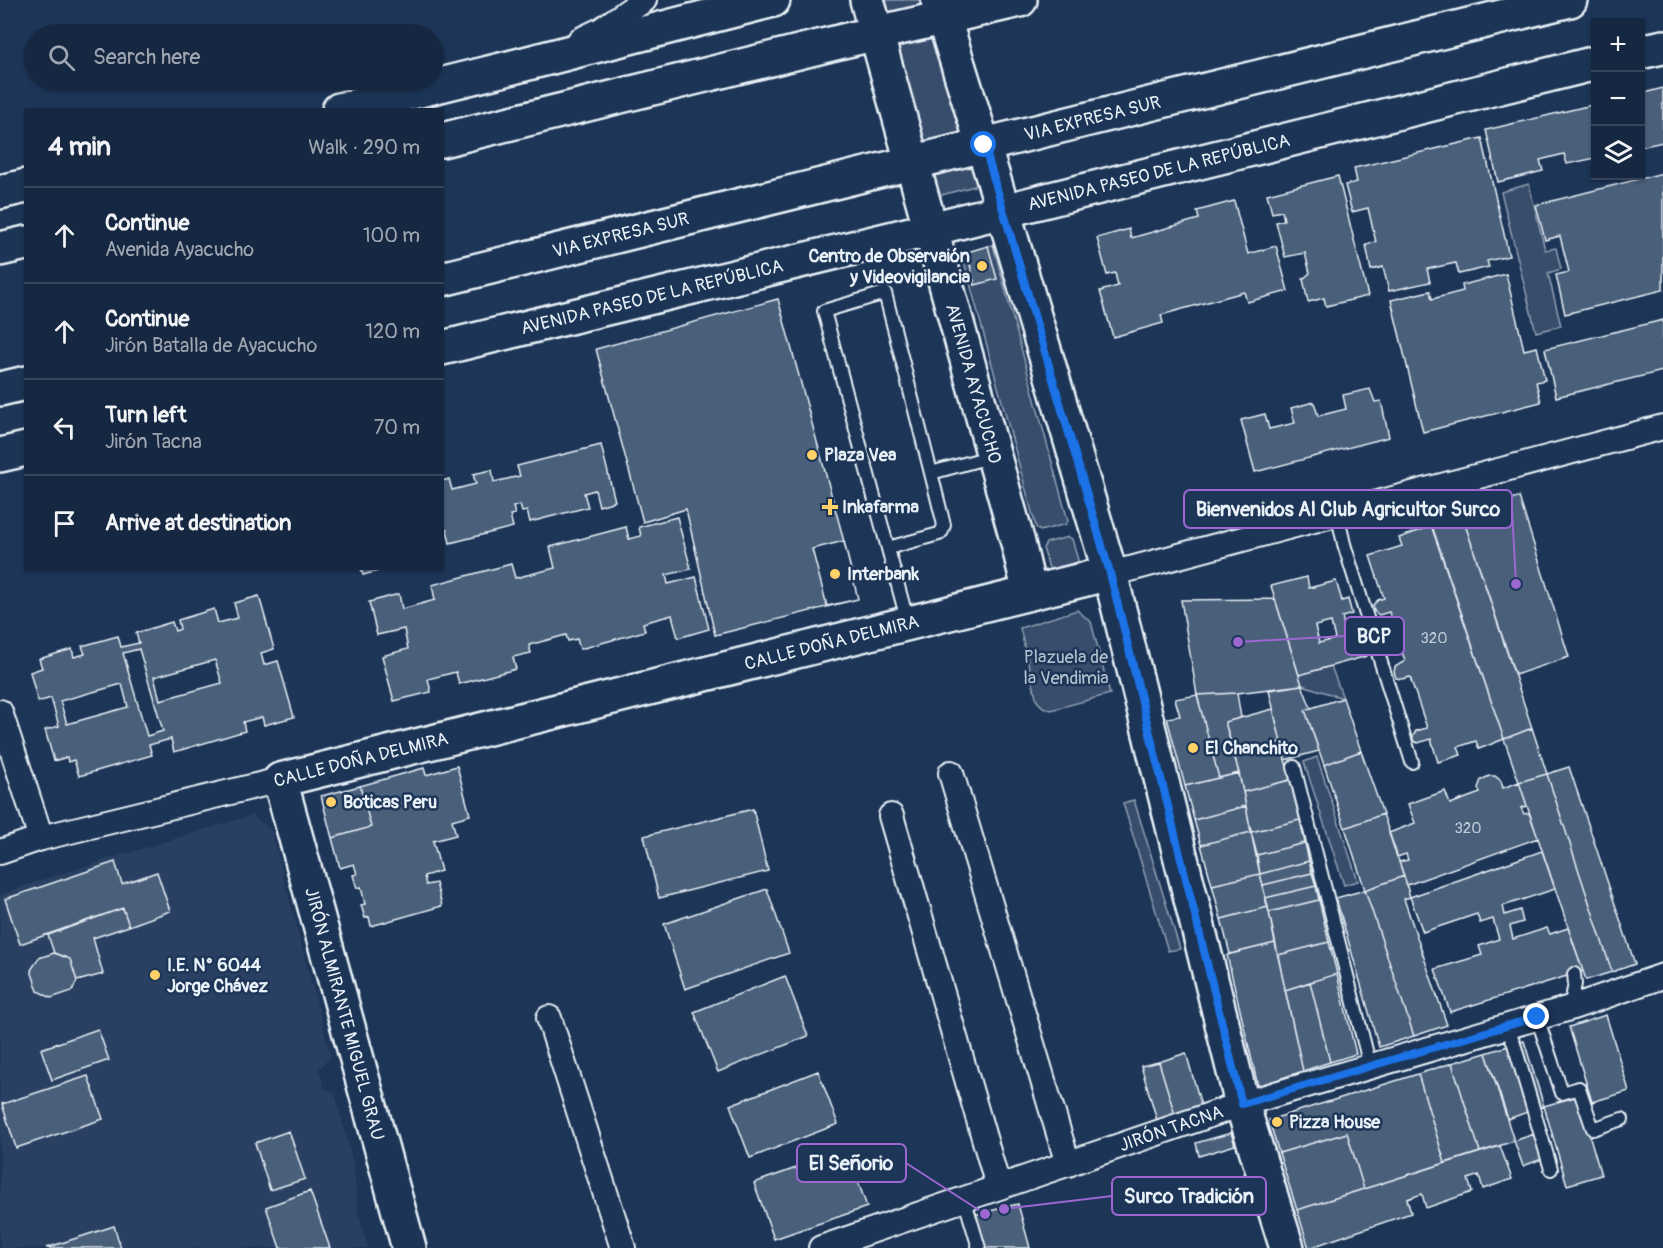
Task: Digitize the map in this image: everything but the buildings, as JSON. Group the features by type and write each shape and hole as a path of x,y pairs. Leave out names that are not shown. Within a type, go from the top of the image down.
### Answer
{"main road":[{"path":"444,84 773,0"},
{"name":"AVENIDA AYACUCHO","path":"867,0 994,455 1030,593"},
{"path":"444,140 877,33 941,9 1020,0"},
{"name":"VIA EXPRESA SUR","path":"444,279 1570,0"},
{"path":"941,9 984,145 1110,573 1242,1104 1287,1248"},
{"path":"1645,51 1663,47"},
{"name":"AVENIDA PASEO DE LA REPÚBLICA","path":"444,348 1591,64"},
{"path":"347,108 420,90"},
{"path":"0,192 24,186"},
{"path":"0,249 24,243"},
{"path":"0,389 24,383"},
{"path":"0,455 24,449"},
{"name":"CALLE DOÑA DELMIRA","path":"280,780 1110,573"},
{"name":"JIRÓN ALMIRANTE MIGUEL GRAU","path":"280,780 409,1248"}],"street":[{"path":"509,68 601,30 644,0"},
{"name":"CALLE DOÑA DELMIRA","path":"1110,573 1663,427"},
{"path":"0,712 41,838"},
{"path":"951,773 1068,1164"},
{"name":"CALLE DOÑA DELMIRA","path":"0,852 41,838 280,780"},
{"path":"891,816 998,1186"},
{"name":"JIRÓN TACNA","path":"821,1248 1242,1104 1570,1008 1663,976"},
{"path":"549,1018 623,1248"}],"lane":[{"path":"888,548 939,534 945,525 885,293 824,311 908,624"},
{"path":"931,473 994,455"},
{"path":"1336,513 1412,762"},
{"path":"1294,767 1370,1066"},
{"path":"1570,1008 1575,984 1574,974"},
{"path":"1537,1017 1562,1093 1579,1088 1593,1129 1622,1119"},
{"path":"1506,1026 1514,1044 1551,1168"},
{"path":"964,1198 979,1248"}],"shaded area":[{"name":"I.E. N° 6044 Jorge Chávez","path":"252,815 271,830 331,1056 319,1069 324,1088 335,1093 354,1167 358,1211 368,1248 0,1248 0,895 50,877"}],"green space":[{"path":"881,0 926,0 982,184 934,197"},
{"path":"1529,184 1545,250 1556,248 1561,269 1548,273 1561,326 1536,332 1501,192"},
{"path":"993,245 1068,521 1066,524 1040,531 1036,527 962,254 967,252 975,284 988,246"},
{"path":"1068,537 1072,539 1077,564 1052,571 1043,548 1046,543"},
{"name":"Plazuela de la Vendimia","path":"1077,610 1091,622 1110,694 1051,710 1043,707 1037,701 1020,628"},
{"path":"1331,666 1343,698 1302,685 1299,675"},
{"path":"1317,757 1358,881 1344,885 1304,762"},
{"path":"1134,800 1180,949 1168,951 1123,803"}],"place":[{"name":"Centro de Observaión y Videovigilancia","path":"982,266"},
{"name":"Plaza Vea","path":"812,455"},
{"name":"Inkafarma","path":"830,507"},
{"name":"Interbank","path":"835,574"},
{"name":"Bienvenidos Al Club Agricultor Surco","path":"1516,584"},
{"name":"BCP","path":"1238,642"},
{"name":"El Chanchito","path":"1193,748"},
{"name":"Boticas Peru","path":"331,802"},
{"name":"I.E. N° 6044 Jorge Chávez","path":"155,975"},
{"name":"Pizza House","path":"1277,1122"},
{"name":"Surco Tradición","path":"1004,1209"},
{"name":"El Señorio","path":"985,1214"}],"route":[{"path":"984,145 1110,573 1242,1104 1537,1017"}]}
